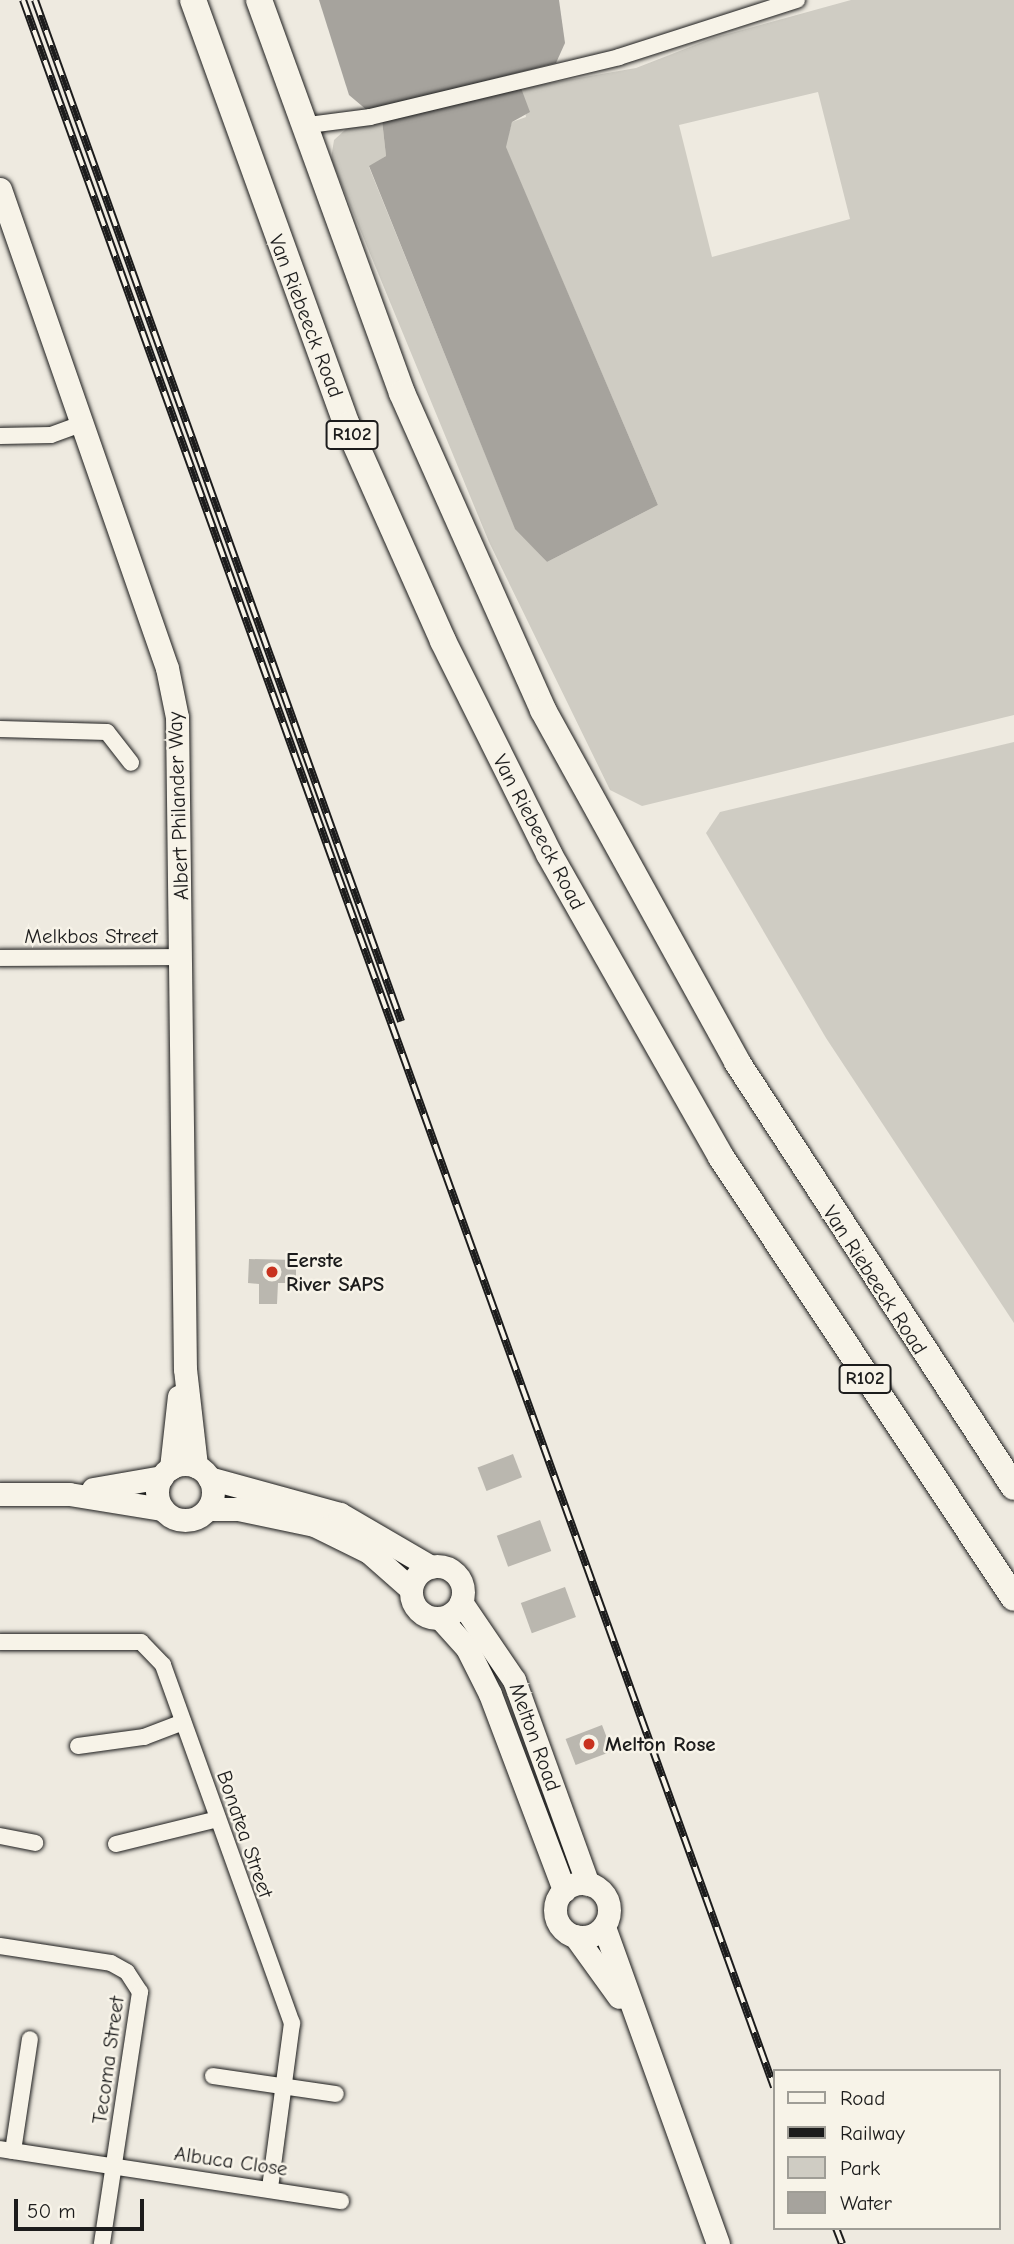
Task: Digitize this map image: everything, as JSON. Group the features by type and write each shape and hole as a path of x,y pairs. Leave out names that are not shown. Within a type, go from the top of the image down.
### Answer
{"main road":[{"name":"Van Riebeeck Road","path":"193,0 347,425 443,641 543,842 721,1157 1014,1598"},
{"name":"Van Riebeeck Road","path":"259,0 301,126 402,393 573,768 737,1062 1014,1487"}],"street":[{"path":"301,126 370,117 619,57 797,0"},
{"name":"Albert Philander Way","path":"0,189 167,668 177,716 183,957 185,1369 203,1472"},
{"path":"0,436 51,435 81,424"},
{"path":"0,729 107,732 131,763"},
{"name":"Melkbos Street","path":"0,958 183,957"},
{"name":"Albert Philander Way","path":"166,1473 185,1369"},
{"path":"203,1472 213,1493 208,1509"},
{"path":"0,1494 69,1494 163,1509 183,1520 208,1509 238,1508 314,1525 369,1552 411,1589 418,1611 440,1618 461,1602 462,1586 454,1573 431,1567 340,1514 203,1472 166,1473 69,1494"},
{"path":"163,1509 157,1493 166,1473"},
{"path":"411,1589 418,1574 431,1567"},
{"name":"Melton Road","path":"461,1602 514,1679 588,1884"},
{"name":"Melton Road","path":"440,1618 467,1648 490,1694 564,1890"},
{"name":"Bonatea Street","path":"0,1642 141,1642 163,1665 292,2023 286,2088 270,2187"},
{"path":"78,1746 144,1737 183,1722"},
{"path":"116,1844 218,1819"},
{"path":"0,1836 35,1843"},
{"path":"635,2020 575,1936 556,1916 564,1890 588,1884 608,1902 604,1927 635,2020 718,2244"},
{"path":"575,1936 591,1936 604,1927"},
{"name":"Tecoma Street","path":"0,1946 111,1963 137,1985 102,2244"},
{"path":"6,2150 30,2039"},
{"path":"213,2076 336,2094"},
{"name":"Albuca Close","path":"6,2150 270,2187 341,2201"}],"green space":[{"path":"851,0 1014,0 1014,715 642,806 610,790 489,542 331,159 334,140 346,129 382,120 386,156 369,167 515,528 547,562 658,505 505,146 512,122 526,117 521,88 636,68 713,38","holes":["818,92 850,219 712,257 679,125"]},
{"path":"1014,742 1014,1323 826,1038 706,833 720,812"}],"water":[{"path":"319,0 559,0 565,43 556,63 368,111 349,95"},
{"path":"521,88 530,112 512,122 506,147 658,505 547,562 515,529 369,166 386,156 382,120"}],"building":[{"name":"Eerste River SAPS","path":"249,1259 296,1260 296,1283 278,1283 277,1304 259,1304 259,1284 248,1283"},
{"path":"513,1454 522,1477 486,1491 478,1468"},
{"path":"540,1520 551,1551 508,1567 497,1536"},
{"path":"565,1587 576,1617 532,1633 521,1603"},
{"path":"602,1725 612,1751 576,1765 566,1739"}],"railway":[{"path":"23,0 772,2081"},
{"path":"35,0 401,1021"},
{"path":"837,2230 842,2244"}],"place":[{"name":"Eerste River SAPS","path":"272,1272"},
{"name":"Melton Rose","path":"589,1744"}]}
